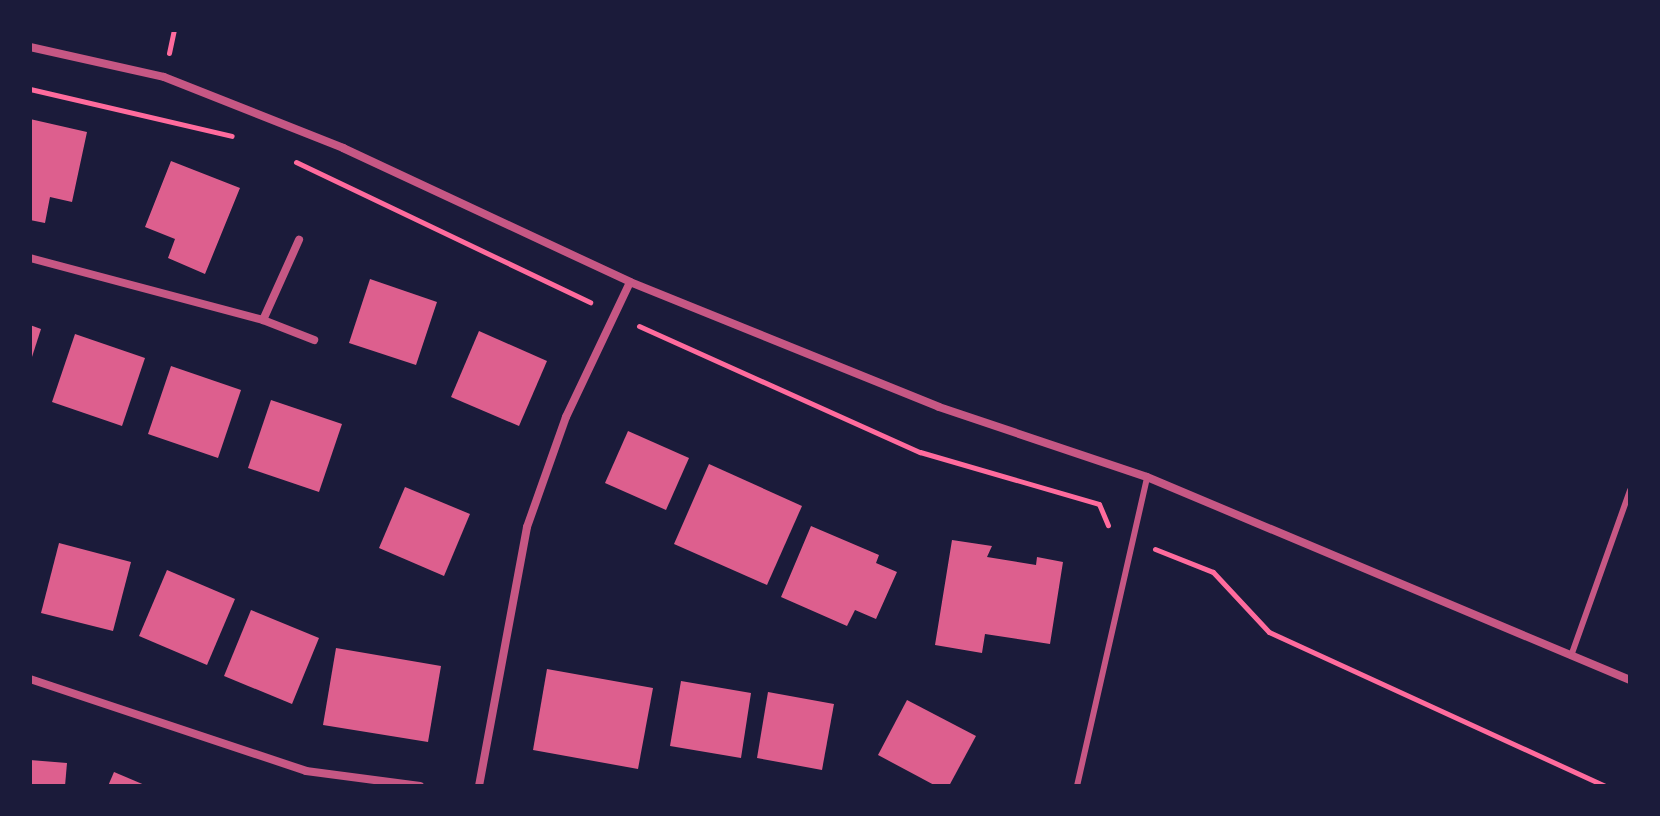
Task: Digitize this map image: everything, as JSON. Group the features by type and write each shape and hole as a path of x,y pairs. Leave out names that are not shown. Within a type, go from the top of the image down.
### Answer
{"street":[{"path":"30,47 164,77 343,148 630,282 939,407 1147,477 1630,680"},
{"path":"263,320 299,240"},
{"path":"30,258 263,320 314,340"},
{"path":"479,786 527,527 566,417 630,282"},
{"path":"30,679 306,771 420,786"}],"lane":[{"path":"1077,786 1147,477"},
{"path":"1571,656 1630,490"}],"path":[{"path":"30,89 238,138"},
{"path":"294,161 615,314 920,452 1099,504 1110,529 1213,572 1269,632 1606,786"}],"building":[{"path":"30,119 87,132 72,202 50,197 45,223 30,220"},
{"path":"171,161 240,188 205,274 168,258 175,239 145,227"},
{"path":"370,279 437,302 416,365 349,343"},
{"path":"30,325 41,329 31,360 30,360"},
{"path":"479,331 547,361 519,426 451,397"},
{"path":"75,334 145,358 122,426 52,402"},
{"path":"171,366 241,390 218,458 148,434"},
{"path":"271,400 342,424 319,492 248,468"},
{"path":"628,431 689,458 666,510 605,483"},
{"path":"709,464 802,506 767,585 674,544"},
{"path":"405,487 470,514 444,576 379,548"},
{"path":"811,526 879,555 876,563 897,572 876,619 855,610 847,626 781,597"},
{"path":"952,540 992,546 987,557 1036,565 1037,557 1063,562 1050,644 985,634 982,653 935,645"},
{"path":"59,543 131,562 113,631 41,613"},
{"path":"167,570 235,599 207,665 139,636"},
{"path":"251,610 319,638 292,704 224,676"},
{"path":"336,648 441,666 428,742 323,725"},
{"path":"547,669 653,688 638,769 533,750"},
{"path":"681,681 751,693 741,758 670,746"},
{"path":"768,692 834,704 822,770 757,758"},
{"path":"907,700 976,736 949,786 936,786 878,755"},
{"path":"30,760 67,763 65,786 30,786"},
{"path":"114,772 147,786 108,786"}]}
